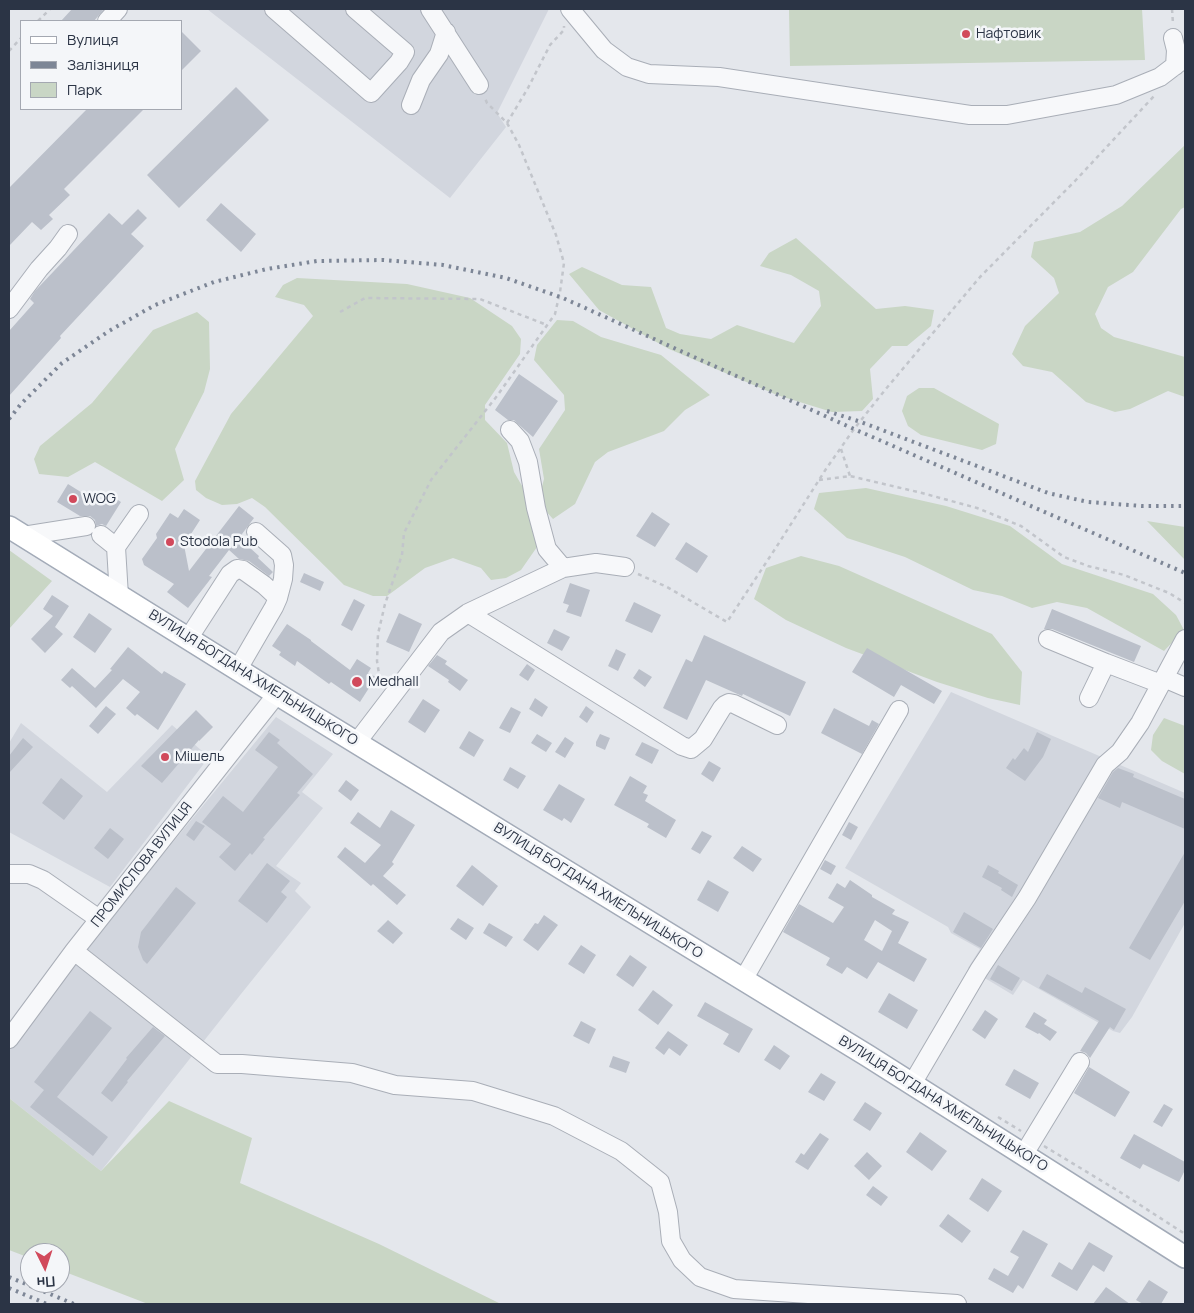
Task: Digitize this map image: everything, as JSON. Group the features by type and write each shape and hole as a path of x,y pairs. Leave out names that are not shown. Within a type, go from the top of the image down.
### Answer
{"main road":[{"name":"ВУЛИЦЯ БОГДАНА ХМЕЛЬНИЦЬКОГО","path":"16,532 912,1084 1185,1257"}],"street":[{"path":"108,20 118,9"},
{"path":"274,9 371,93 399,62 405,52 355,9"},
{"path":"430,9 479,85"},
{"path":"568,16 604,50 627,67 649,74 719,77 970,115 1007,115 1116,95 1160,78 1180,62 1173,38"},
{"path":"411,105 421,80 439,54 446,32"},
{"path":"9,309 39,268 68,234"},
{"path":"510,430 520,441 528,462 536,508 547,549 563,568"},
{"path":"119,596 116,546 138,514"},
{"path":"16,532 93,530 116,546"},
{"path":"238,669 274,607 284,579 282,555 256,532"},
{"path":"357,742 441,632 468,613 563,568 596,563 625,567"},
{"path":"188,639 230,574 237,569 243,570 278,598"},
{"path":"468,613 682,746 691,748 703,739 722,708 730,703 777,725"},
{"path":"1048,639 1106,663 1185,687"},
{"path":"912,1084 979,970 1027,898 1105,764 1120,752 1140,723 1185,639"},
{"path":"1089,698 1106,663"},
{"name":"ПРОМИСЛОВА ВУЛИЦЯ","path":"9,1039 74,951 277,694"},
{"path":"743,980 899,710"},
{"path":"9,874 29,874 43,880 99,919"},
{"path":"74,951 217,1064 252,1064 352,1073 395,1085 472,1091 554,1116 621,1151 660,1182 668,1212 671,1241 682,1260 700,1277 734,1289 957,1304"},
{"path":"1024,1154 1080,1062"}],"path":[{"path":"39,20 50,9"},
{"path":"507,122 528,88 550,45 564,30 568,16"},
{"path":"9,51 20,39"},
{"path":"383,708 376,661 378,634 385,604 402,555 404,532 431,480 497,396 555,314 560,292 564,263 556,235 519,145 507,122 487,103 479,85"},
{"path":"625,567 727,622 840,449 885,390 980,277 1075,181 1161,89"},
{"path":"340,312 366,298 480,299 547,325"},
{"path":"840,449 850,476"},
{"path":"819,480 850,476 978,508 1021,526 1064,557 1088,566 1124,575 1168,593 1185,603"}],"shaded area":[{"path":"207,9 549,9 497,113 506,127 450,198"},
{"path":"951,692 1185,793 1185,923 1132,1017 1120,1033 1113,1031 1023,980 1013,995 968,968 980,949 951,933 948,927 845,868"},
{"path":"276,717 333,754 302,792 323,808 276,866 301,883 295,891 311,907 101,1171 9,1098 9,1041"},
{"path":"21,723 107,792 172,725 209,757 110,887 9,832 9,743"}],"green space":[{"name":"Нафтовик","path":"789,9 1142,9 1145,60 790,66"},
{"path":"1185,145 1185,207 1181,209 1133,272 1108,287 1095,314 1101,328 1114,337 1185,357 1185,397 1168,391 1130,409 1115,412 1086,402 1052,372 1023,366 1012,354 1025,326 1059,293 1054,278 1031,257 1034,242 1080,232 1122,206"},
{"path":"796,238 876,309 905,306 934,310 931,326 907,346 892,346 870,369 873,399 862,411 832,412 777,395 669,349 599,310 569,274 582,267 622,285 651,287 666,328 680,334 711,339 737,325 794,343 821,306 819,291 791,275 760,266 769,253"},
{"path":"297,278 407,284 470,298 512,326 521,339 520,354 485,405 485,420 507,443 514,472 529,498 537,547 521,570 506,578 491,580 481,568 453,558 425,568 387,596 373,596 344,585 265,507 252,498 237,504 222,505 206,498 196,490 195,481 231,414 313,316 304,305 275,297 283,285"},
{"path":"197,312 209,322 210,369 204,392 175,449 184,480 162,501 95,462 68,477 39,474 34,459 40,446 92,403 153,330"},
{"path":"557,320 573,321 601,337 661,355 710,395 685,410 664,431 608,452 595,462 575,504 553,519 543,508 540,494 544,479 539,449 565,410 564,395 534,360 537,345"},
{"path":"919,388 934,388 999,424 996,444 982,450 921,435 908,426 902,411 907,396"},
{"path":"866,488 946,506 1010,526 1062,564 1153,594 1176,615 1184,630 1164,651 1087,608 1057,602 1032,608 1002,596 973,590 905,557 847,538 814,509 819,493"},
{"path":"1147,521 1185,527 1185,560"},
{"path":"9,550 52,581 9,629"},
{"path":"801,556 839,566 992,634 1022,672 1020,705 988,698 937,682 846,648 786,620 754,599 766,568"},
{"path":"1164,718 1185,726 1185,774 1162,761 1151,750 1153,735"},
{"path":"9,1098 101,1171 169,1101 252,1138 240,1183 379,1244 501,1304 148,1304 70,1274 70,1243 20,1243 20,1254 9,1250"}],"building":[{"path":"72,9 104,9 95,20 62,20"},
{"path":"182,32 201,51 182,70"},
{"path":"236,87 269,120 179,208 147,175"},
{"path":"86,110 143,110 64,189 70,195 49,215 53,219 41,230 32,222 9,246 9,188"},
{"path":"221,203 256,234 241,252 206,220"},
{"path":"138,209 147,218 131,234 144,246 60,336 61,338 9,396 9,331 34,303 30,299 35,291 109,213 122,225"},
{"path":"519,374 558,401 533,437 514,420 508,420 495,410"},
{"path":"68,484 100,504 107,493 121,502 106,526 102,524 96,526 95,520 90,516 80,516 57,502"},
{"path":"239,506 254,518 239,538 273,572 269,576 249,561 239,559 229,550 209,576 212,577 188,608 167,592 174,584 144,565 142,559 157,538 156,534 170,513 178,518 184,509 200,520 184,545 189,571"},
{"path":"652,512 670,524 655,547 636,536"},
{"path":"686,542 708,556 697,573 675,559"},
{"path":"304,573 324,582 320,591 300,582"},
{"path":"570,583 590,590 581,617 566,612 569,605 563,603"},
{"path":"52,595 69,606 55,627 63,634 45,653 31,639 53,616 43,609"},
{"path":"354,599 365,605 352,631 341,625"},
{"path":"634,602 661,615 652,633 625,621"},
{"path":"1052,609 1141,646 1134,662 1052,629 1044,629"},
{"path":"89,613 112,629 95,653 73,637"},
{"path":"399,613 422,624 409,652 386,642"},
{"path":"287,624 350,670 357,659 371,668 368,673 376,677 360,702 331,682 329,684 297,661 295,666 279,655 281,652 272,646"},
{"path":"554,629 570,637 562,651 547,643"},
{"path":"704,635 806,682 790,716 743,694 742,696 706,680 687,720 663,708 686,659 692,662"},
{"path":"128,647 162,674 164,671 186,684 158,730 126,708 140,692 123,679 96,708 72,686 70,688 61,680 72,668 95,688 112,670 110,669"},
{"path":"867,648 942,691 934,704 901,685 894,697 852,672"},
{"path":"616,649 626,654 618,671 608,666"},
{"path":"437,655 447,661 445,664 468,680 460,691 448,682 449,680 428,666"},
{"path":"527,664 535,670 528,681 519,675"},
{"path":"639,669 652,677 645,687 633,678"},
{"path":"535,698 548,707 542,717 529,709"},
{"path":"423,699 440,710 425,733 408,722"},
{"path":"106,706 116,714 98,734 89,726"},
{"path":"586,706 594,712 587,723 579,717"},
{"path":"511,707 521,712 510,733 499,728"},
{"path":"834,708 869,726 872,720 879,724 862,754 821,733"},
{"path":"196,710 213,727 199,740 162,783 141,766"},
{"path":"469,731 484,740 474,757 459,748"},
{"path":"269,732 280,740 277,743 313,774 297,793 300,795 263,838 265,839 235,871 219,857 231,844 202,822 223,796 243,812 278,767 255,750"},
{"path":"1037,732 1051,739 1043,757 1025,781 1006,768 1024,748 1028,752"},
{"path":"537,734 552,743 546,752 531,743"},
{"path":"600,734 610,738 605,750 596,746"},
{"path":"565,737 574,743 565,758 555,752"},
{"path":"23,738 33,747 9,773 9,756"},
{"path":"642,742 659,750 652,764 635,755"},
{"path":"709,761 721,768 713,782 701,774"},
{"path":"510,767 526,776 518,789 503,780"},
{"path":"1118,768 1134,774 1133,777 1185,799 1185,829 1122,802 1120,808 1098,798 1113,772"},
{"path":"630,776 647,786 643,793 648,795 645,801 676,820 666,838 647,827 649,824 614,805"},
{"path":"61,778 83,796 64,820 42,803"},
{"path":"346,780 359,790 351,801 338,791"},
{"path":"559,784 585,799 571,823 564,818 562,821 543,810"},
{"path":"391,810 415,825 392,862 394,864 383,876 406,895 397,905 337,857 345,847 365,863 381,845 350,823 358,812 380,828"},
{"path":"196,821 205,826 194,841 186,835"},
{"path":"849,822 858,827 851,840 842,835"},
{"path":"110,828 124,839 108,859 94,848"},
{"path":"702,831 712,836 700,854 691,849"},
{"path":"742,846 762,859 753,872 733,858"},
{"path":"1185,852 1185,901 1150,960 1129,948"},
{"path":"825,860 836,866 831,875 820,869"},
{"path":"267,863 290,881 281,892 287,897 267,923 238,901"},
{"path":"472,865 498,886 483,906 456,886"},
{"path":"988,865 1018,885 1012,897 1001,890 1002,888 982,877"},
{"path":"708,880 729,892 718,912 697,900"},
{"path":"850,880 872,895 872,897 895,910 892,914 909,922 898,943 927,959 914,982 878,962 867,979 847,967 842,974 826,965 830,958 783,932 799,904 833,923 844,907 828,898 837,883 845,888","holes":["875,920 892,931 882,951 864,940"]},
{"path":"176,887 196,903 147,964 143,960 138,947 141,932"},
{"path":"964,912 993,929 981,948 953,932"},
{"path":"544,915 558,925 538,951 523,940 535,923 538,924"},
{"path":"458,918 474,928 466,940 450,929"},
{"path":"388,920 403,933 393,944 377,931"},
{"path":"489,923 513,937 506,947 483,933"},
{"path":"581,945 596,955 584,974 568,964"},
{"path":"630,955 647,967 633,987 616,975"},
{"path":"998,965 1020,978 1012,991 990,979"},
{"path":"1047,974 1082,993 1085,987 1126,1009 1114,1030 1110,1027 1090,1058 1086,1053 1080,1051 1099,1021 1039,988"},
{"path":"653,990 673,1005 658,1025 638,1010"},
{"path":"889,993 918,1010 907,1029 878,1012"},
{"path":"705,1002 753,1029 739,1053 723,1044 729,1034 697,1016"},
{"path":"985,1010 998,1019 985,1039 972,1030"},
{"path":"90,1011 112,1028 57,1097 108,1137 93,1156 30,1107 44,1090 34,1082"},
{"path":"1034,1012 1047,1020 1044,1024 1057,1032 1050,1041 1039,1033 1025,1027"},
{"path":"581,1021 596,1029 589,1044 573,1036"},
{"path":"153,1027 165,1036 112,1102 101,1093 126,1058"},
{"path":"668,1031 688,1045 680,1056 669,1048 664,1055 655,1048"},
{"path":"774,1045 790,1056 780,1070 764,1060"},
{"path":"613,1056 630,1062 626,1073 609,1067"},
{"path":"1089,1067 1130,1092 1115,1117 1074,1093"},
{"path":"1014,1069 1039,1083 1030,1099 1005,1085"},
{"path":"821,1073 836,1082 824,1101 808,1092"},
{"path":"865,1102 882,1113 870,1131 853,1120"},
{"path":"1164,1104 1173,1109 1162,1127 1153,1122"},
{"path":"920,1132 947,1151 932,1171 906,1152"},
{"path":"820,1133 829,1139 808,1170 795,1162 801,1153 804,1155"},
{"path":"1134,1134 1185,1162 1185,1170 1179,1182 1143,1164 1140,1169 1120,1158"},
{"path":"867,1152 882,1166 869,1180 854,1166"},
{"path":"982,1178 1002,1191 988,1212 969,1199"},
{"path":"873,1186 888,1197 881,1206 866,1195"},
{"path":"948,1214 971,1231 962,1243 939,1226"},
{"path":"1023,1230 1048,1244 1023,1289 1018,1285 1013,1293 988,1279 994,1268 1008,1276 1019,1257 1010,1252"},
{"path":"1089,1242 1113,1256 1104,1272 1093,1265 1077,1291 1051,1276 1059,1262 1072,1270"},
{"path":"1149,1280 1168,1292 1161,1304 1143,1304 1136,1300"},
{"path":"1106,1287 1130,1304 1093,1304"}],"railway":[{"path":"9,419 21,404 62,363 109,331 155,305 214,282 267,269 317,261 384,260 443,265 506,278 563,298 854,429 1185,573"},
{"path":"827,411 861,422 1048,493 1088,502 1142,506 1185,506"},
{"path":"9,1277 74,1304"},
{"path":"9,1288 47,1304"}],"place":[{"name":"Нафтовик","path":"966,34"},
{"name":"WOG","path":"73,499"},
{"name":"Stodola Pub","path":"170,542"},
{"name":"Medhall","path":"357,682"},
{"name":"Мішель","path":"165,757"}]}
